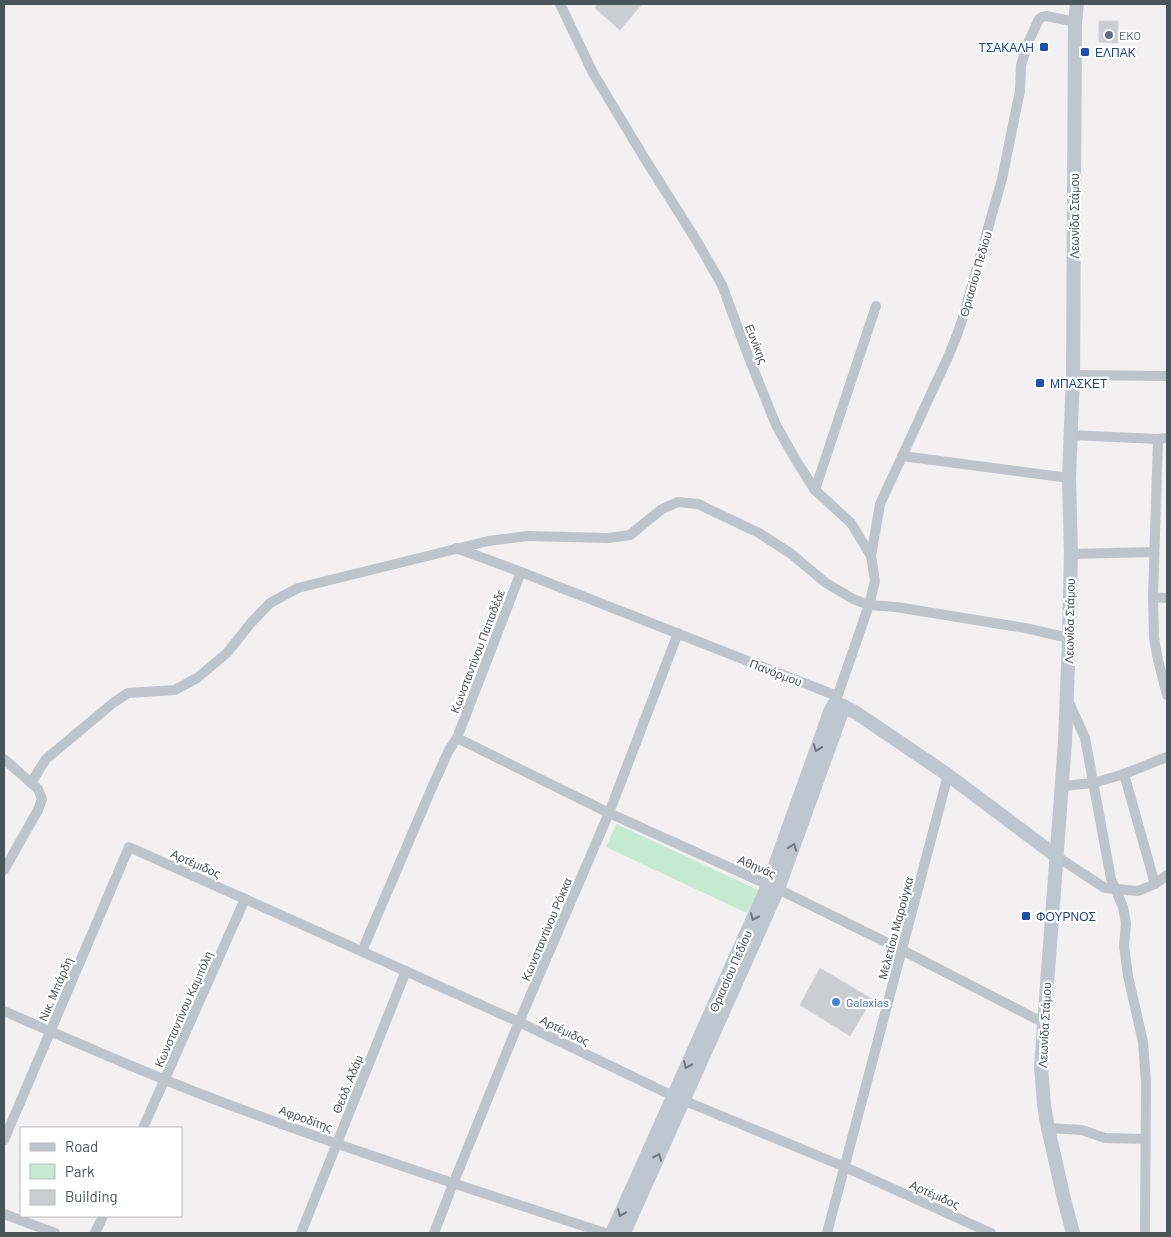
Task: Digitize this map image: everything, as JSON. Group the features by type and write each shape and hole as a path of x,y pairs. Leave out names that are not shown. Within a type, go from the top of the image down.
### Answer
{"main road":[{"name":"Λεωνίδα Στάμου","path":"1073,1233 1048,1128 1044,1106 1041,1066 1067,698 1071,554 1069,478 1073,375 1075,22 1077,4"},
{"name":"Πανόρμου","path":"839,702 948,775 1056,856"},
{"name":"Θριασίου Πεδίου","path":"612,1233 678,1098 773,887 830,712 839,702"},
{"name":"Θριασίου Πεδίου","path":"624,1233 678,1098"}],"street":[{"name":"Ευνίκης","path":"560,4 593,73 722,285 776,425 815,490 851,523 871,556 875,581 839,702"},
{"name":"Θριασίου Πεδίου","path":"871,556 880,504 948,357 963,317 1002,179 1020,91 1021,66 1028,43 1042,17 1046,16 1075,22"},
{"path":"815,490 876,306"},
{"path":"1073,375 1167,376"},
{"path":"1070,435 1163,438 1154,552 1153,596 1154,638 1167,695"},
{"path":"902,456 1069,478"},
{"path":"31,783 46,759 113,703 128,693 174,690 197,678 227,652 270,603 298,588 488,541 527,536 608,538 630,535 662,509 678,502 698,504 759,532 790,553 826,583 853,599 869,605 896,607 1025,628 1069,638"},
{"name":"Πανόρμου","path":"456,548 678,634 839,702"},
{"path":"1071,554 1154,552"},
{"name":"Κωνσταντίνου Παπαδέδε","path":"362,951 430,792 449,750 457,738 521,572"},
{"path":"1153,596 1167,598"},
{"name":"Κωνσταντίνου Ρόκκα","path":"434,1233 519,1022 610,813 678,634"},
{"path":"1067,698 1085,738 1111,879 1123,907 1126,923 1124,946 1128,976 1144,1042 1146,1083 1145,1233"},
{"name":"Αθηνάς","path":"457,738 610,813 773,887 902,950 1044,1023"},
{"path":"1062,786 1093,783 1124,774 1167,757"},
{"path":"4,759 38,789 42,799 38,810 4,870"},
{"path":"1124,774 1154,884"},
{"name":"Μελετίου Μαρούγκα","path":"827,1233 948,775"},
{"name":"Αρτέμιδος","path":"128,847 519,1022 678,1098 845,1167 991,1233"},
{"name":"Νικ. Μπάρδη","path":"4,1140 128,847"},
{"path":"1056,856 1105,888 1138,891 1154,884 1167,875"},
{"name":"Κωνσταντίνου Καμπόλη","path":"143,1127 245,899"},
{"name":"Θεόδ. Αδάμ","path":"300,1233 406,971"},
{"name":"Αφροδίτης","path":"4,1011 165,1080 453,1184 605,1233"},
{"path":"1048,1128 1082,1130 1106,1138 1145,1139"},
{"path":"4,1214 55,1233"},
{"path":"96,1233 103,1217"}],"green space":[{"path":"616,824 758,890 747,913 606,847"}],"building":[{"path":"598,4 642,4 620,30 595,8"},
{"path":"1099,21 1118,21 1118,43 1099,42"},
{"name":"Galaxias","path":"820,968 872,999 850,1036 800,1005"}],"place":[{"name":"EKO","path":"1109,35"},
{"name":"ΤΣΑΚΑΛΗ","path":"1044,47"},
{"name":"ΕΛΠΑΚ","path":"1085,52"},
{"name":"ΜΠΑΣΚΕΤ","path":"1040,383"},
{"name":"ΦΟΥΡΝΟΣ","path":"1026,916"},
{"name":"Galaxias","path":"836,1002"}]}
